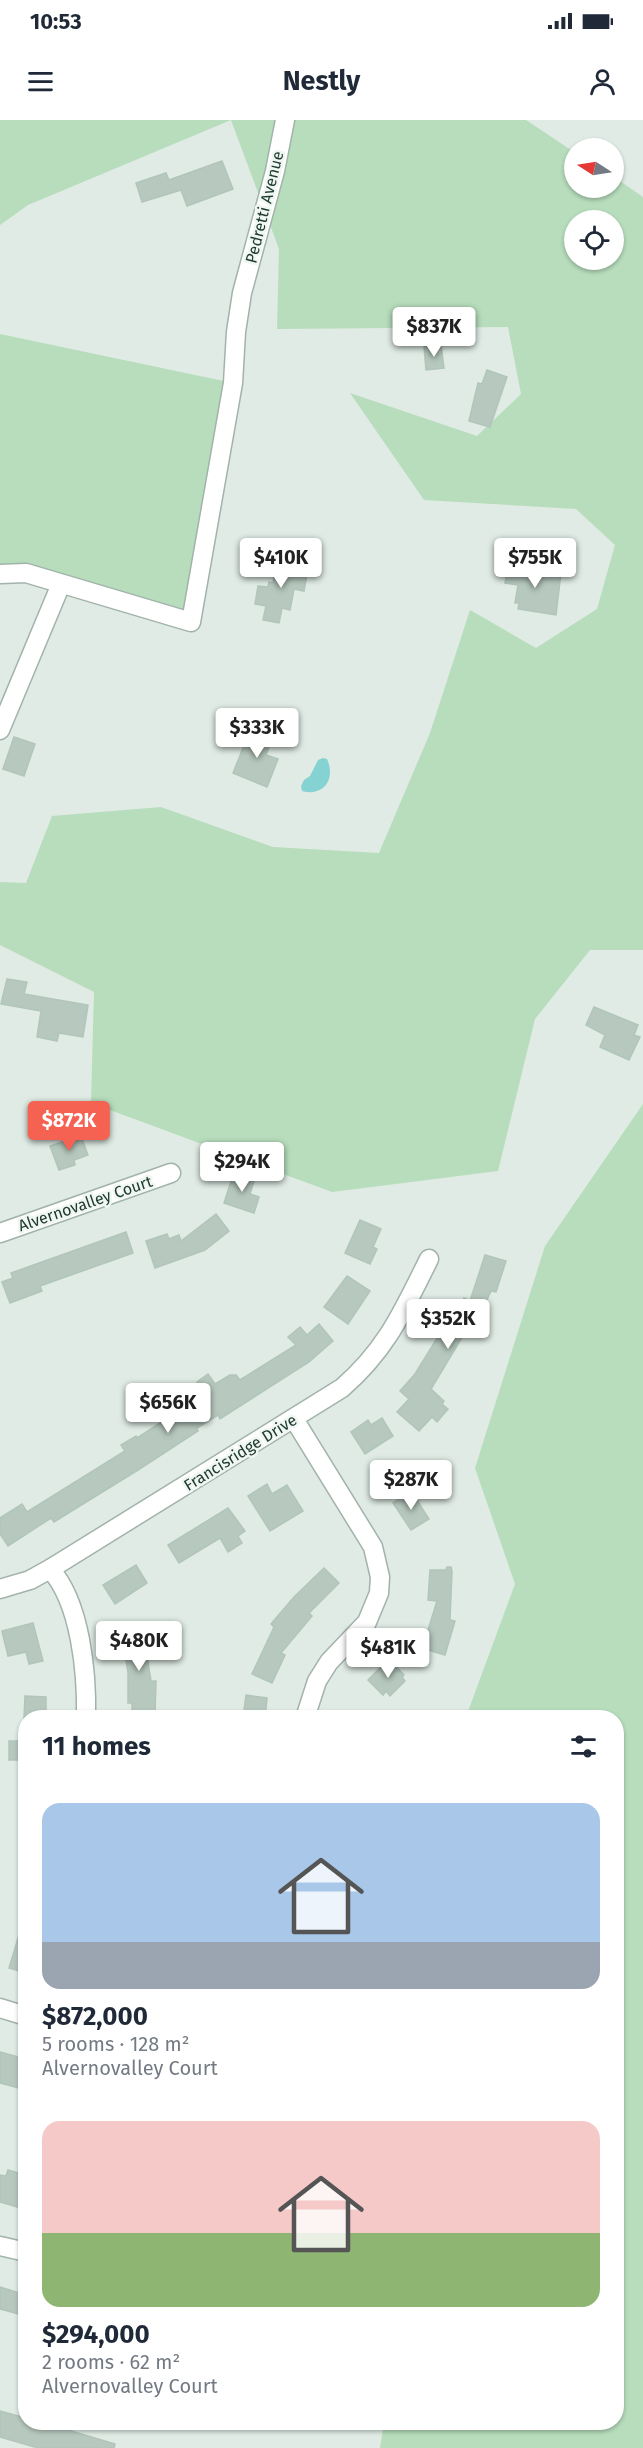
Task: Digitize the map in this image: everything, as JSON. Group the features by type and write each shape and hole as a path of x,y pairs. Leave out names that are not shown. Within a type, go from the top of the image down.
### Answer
{"street":[{"name":"Pedretti Avenue","path":"61,584 191,622 233,383 236,332 242,293 275,171 285,120"},
{"path":"0,574 26,573 61,584 0,730"},
{"name":"Alvernovalley Court","path":"0,1233 171,1173"},
{"name":"Francisridge Drive","path":"0,1589 30,1580 50,1569 342,1388 360,1373 380,1350 397,1324 429,1259"},
{"path":"294,1419 373,1547 380,1577 379,1593 371,1615 323,1671 307,1710"},
{"path":"50,1569 56,1575 69,1602 78,1632 87,1684 86,1710"},
{"path":"0,2008 18,2014"},
{"path":"0,2246 18,2250"}],"green space":[{"path":"0,120 231,120 28,205 0,225"},
{"path":"231,120 526,120 564,145 564,198 624,198 624,184 643,197 643,950 590,950 535,1019 498,1171 332,1192 91,1103 94,992 0,945 0,882 26,883 52,816 161,807 273,847 379,853 430,733 470,610 536,648 597,609 615,545 576,509 424,500 350,393 477,436 521,394 508,327 277,329 279,249"},
{"path":"0,334 233,383 191,622 0,574"},
{"path":"643,1104 643,2448 380,2448 383,2430 624,2430 624,1710 469,1710 515,1584 475,1468 545,1246"}],"water":[{"path":"327,759 330,773 326,785 316,791 302,791 301,786 304,780 310,776 318,760"}],"building":[{"path":"222,161 233,189 187,206 181,190 142,202 136,183 166,173 169,180"},
{"path":"441,345 444,368 426,370 424,347"},
{"path":"487,370 507,377 490,427 469,421 478,383 482,384"},
{"path":"281,557 300,560 298,572 307,574 304,591 294,589 290,610 282,608 279,623 263,620 266,606 255,604 258,586 268,587 269,582 273,583"},
{"path":"508,565 561,573 556,615 518,609 519,603 515,603 518,585 505,583"},
{"path":"255,726 274,734 266,755 278,759 267,787 233,773 245,743 248,745"},
{"path":"14,737 35,744 24,776 3,769"},
{"path":"7,979 27,982 24,994 88,1005 83,1037 59,1033 57,1041 37,1037 41,1011 1,1004"},
{"path":"594,1007 638,1025 634,1035 640,1037 629,1060 600,1047 605,1035 586,1025"},
{"path":"81,1136 88,1155 74,1160 75,1165 59,1170 50,1146"},
{"path":"234,1172 255,1178 250,1194 259,1197 254,1213 224,1203"},
{"path":"216,1214 229,1231 205,1250 155,1268 146,1241 167,1234 169,1239 179,1235 181,1241"},
{"path":"360,1220 381,1229 373,1247 377,1249 370,1264 345,1253"},
{"path":"126,1232 133,1253 40,1286 42,1291 10,1303 2,1282 13,1278 11,1273"},
{"path":"485,1255 506,1261 496,1292 491,1291 470,1337 464,1334 431,1389 444,1401 442,1404 448,1409 437,1422 432,1417 419,1431 397,1412 409,1399 400,1391 415,1374 439,1335 445,1339 464,1298 470,1301"},
{"path":"347,1276 370,1291 348,1324 324,1307"},
{"path":"319,1324 333,1341 309,1362 220,1419 218,1415 197,1428 198,1431 54,1522 51,1518 8,1546 0,1534 0,1518 22,1504 27,1512 125,1451 121,1445 136,1436 137,1438 205,1394 197,1382 208,1374 215,1384 230,1375 236,1375 240,1380 296,1345 288,1337 300,1327 307,1335"},
{"path":"382,1418 393,1436 365,1454 351,1432 368,1420 371,1425"},
{"path":"267,1484 272,1494 287,1485 303,1511 270,1531 248,1496"},
{"path":"411,1491 429,1519 411,1530 393,1503"},
{"path":"228,1508 245,1531 238,1536 242,1543 228,1552 220,1538 179,1563 168,1545"},
{"path":"136,1565 147,1583 115,1604 103,1585"},
{"path":"447,1567 451,1567 452,1571 450,1620 455,1621 445,1655 418,1647 423,1629 428,1630 437,1601 428,1600 430,1570 446,1570"},
{"path":"324,1568 339,1583 309,1613 312,1616 281,1653 285,1655 272,1683 252,1674 274,1627 271,1624 294,1597"},
{"path":"33,1623 43,1661 29,1664 26,1652 8,1656 2,1631"},
{"path":"142,1625 151,1681 156,1681 155,1710 132,1710 132,1703 128,1703 128,1673 121,1629"},
{"path":"389,1659 404,1675 402,1677 405,1681 390,1696 386,1691 383,1695 368,1680"},
{"path":"246,1695 267,1698 266,1710 244,1710"},
{"path":"25,1696 46,1697 46,1710 24,1710"},
{"path":"9,1741 18,1741 18,1760 9,1760"},
{"path":"18,1938 18,1971 9,1968"},
{"path":"0,2052 18,2057 18,2088 0,2083"},
{"path":"8,2170 18,2173 18,2207 0,2202 0,2175 6,2176"},
{"path":"0,2287 18,2293 18,2314 0,2309"},
{"path":"0,2411 18,2416 18,2430 68,2430 115,2444 114,2448 38,2448 0,2437"}]}
